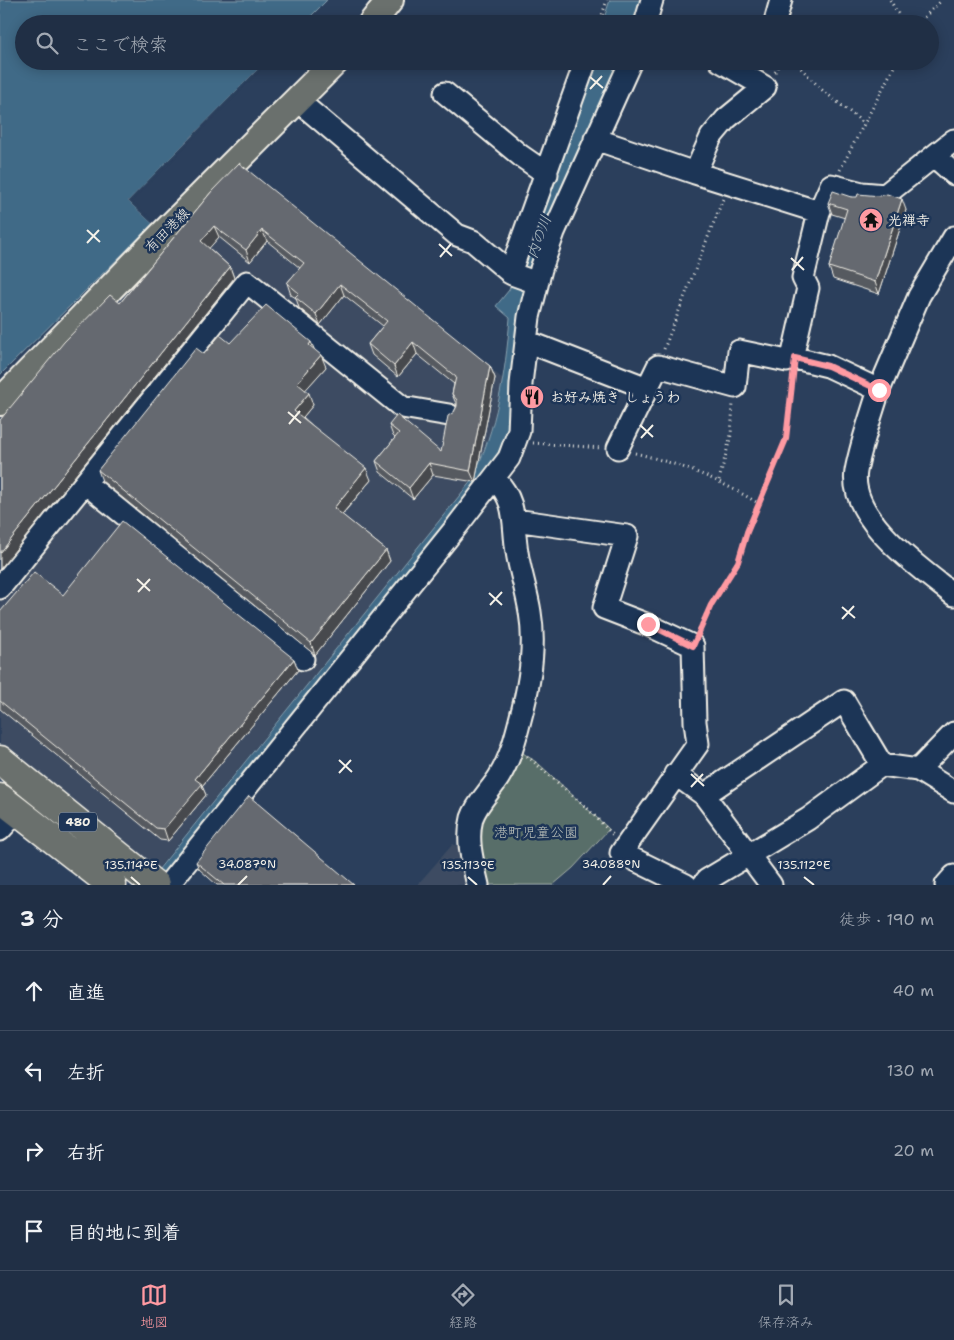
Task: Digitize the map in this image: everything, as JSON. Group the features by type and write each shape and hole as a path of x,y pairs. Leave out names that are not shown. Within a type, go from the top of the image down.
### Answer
{"highway":[{"name":"480","path":"0,760 155,885"},
{"path":"0,777 135,885"},
{"name":"480","path":"6,813 112,885"}],"main road":[{"path":"378,15 390,0"},
{"name":"有田港線","path":"0,402 160,237 327,70"}],"street":[{"path":"648,15 652,0"},
{"path":"511,274 583,70"},
{"path":"168,885 495,479 509,458 517,441 526,341 535,282 554,232 627,70"},
{"path":"695,173 711,138 726,119 765,87 736,70"},
{"path":"445,94 547,174"},
{"path":"298,100 457,235 474,241 511,274 535,282"},
{"path":"595,139 819,212"},
{"path":"793,358 808,288 803,278 819,212 831,185 862,193 885,194 954,140"},
{"path":"934,156 954,174"},
{"path":"954,237 931,273 916,303 879,390 856,472 857,488 867,514 877,528 902,553 954,595"},
{"path":"0,588 247,282 402,407 449,415"},
{"path":"526,341 647,388"},
{"path":"618,448 658,366 735,387 739,351 787,361 793,358 828,366 879,390"},
{"path":"478,885 470,853 469,838 472,818 501,774 513,749 530,668 532,637 528,601 517,552 515,520 508,494 495,479"},
{"path":"85,483 303,659"},
{"path":"515,520 627,536 604,608 648,624 693,646 695,722 698,744 621,853 686,885"},
{"path":"704,795 844,700 882,765"},
{"path":"918,770 954,733"},
{"path":"703,885 707,880 748,857 808,819 882,765 918,770 954,792"},
{"path":"675,774 704,795 748,857 771,885"},
{"path":"946,885 954,876"}],"path":[{"path":"602,15 607,0"},
{"path":"890,0 899,15"},
{"path":"927,15 942,0"},
{"path":"803,70 821,89 865,124"},
{"path":"831,185 892,70"},
{"path":"658,366 729,184"},
{"path":"693,646 707,611 738,562 758,503 786,439 793,358"},
{"path":"719,480 731,435 735,387"},
{"path":"517,441 618,448 676,463 719,480 758,503"},
{"path":"513,749 539,764 588,809 625,848"}],"shaded area":[{"path":"239,167 503,379 488,447 472,480 156,871 0,751 0,413"},
{"path":"453,844 470,853 478,885 417,885"}],"green space":[{"name":"港町児童公園","path":"523,753 539,764 609,829 573,868 553,885 487,885 479,848 480,828 485,814 512,777"}],"water":[{"path":"0,0 327,0 312,15 15,15 15,70 257,70 128,201 153,224 0,375"},
{"path":"610,0 645,0 641,15 605,15"},
{"name":"内の川","path":"586,70 618,70 547,227 513,431 499,450 493,467 162,885 146,885 472,480 494,421 505,361 510,318 496,306 509,290 528,242"}],"pier":[{"path":"257,70 260,70 131,201 154,222 153,224 128,201"}],"building":[{"path":"239,163 490,366 470,471 429,463 409,488 376,461 399,433 389,425 397,415 441,452 448,416 454,412 457,406 457,400 452,394 456,377 413,342 394,366 368,344 387,321 340,284 316,314 295,297 299,293 287,283 304,263 262,230 246,250 214,226 201,241 230,267 0,553 0,420 64,342 110,295 120,303 212,191"},
{"path":"833,191 851,197 857,197 858,194 880,196 887,194 902,199 875,282 829,267 847,209 828,203"},
{"path":"266,305 311,342 309,345 321,355 297,383 309,393 294,411 366,468 334,508 386,550 311,643 98,470 196,348 204,354 220,335 230,343"},
{"path":"122,521 294,659 195,779 202,784 164,829 156,828 0,701 0,612 34,572 63,595"},
{"path":"249,796 354,885 224,885 196,862"}],"place":[{"name":"光禅寺","path":"871,220"},
{"name":"お好み焼き しょうわ","path":"532,397"}],"route":[{"path":"648,624 693,646 700,625 738,562 758,503 786,439 795,358 828,366 879,390"}]}
